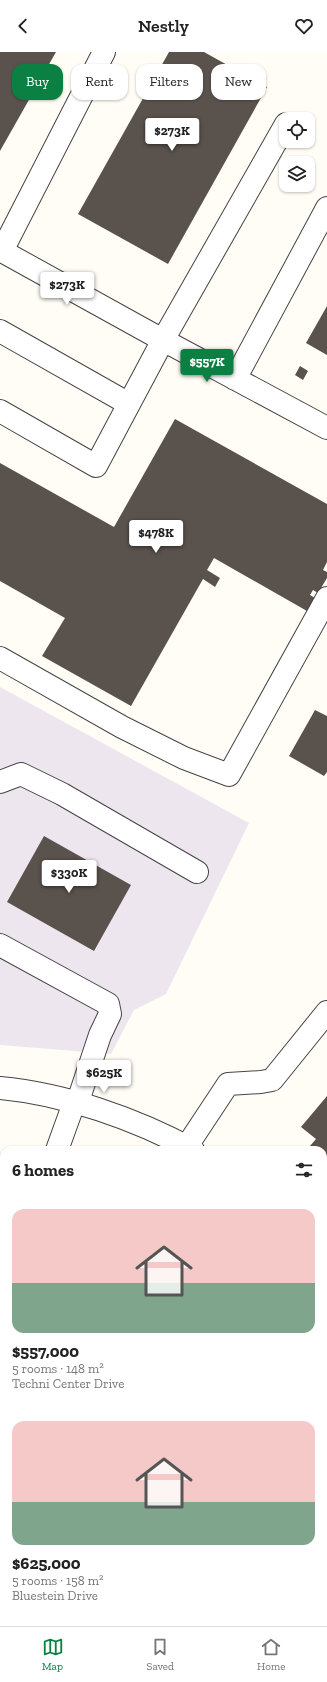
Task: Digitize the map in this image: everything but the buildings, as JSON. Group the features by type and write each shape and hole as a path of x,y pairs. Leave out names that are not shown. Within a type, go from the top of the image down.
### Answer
{"street":[{"path":"104,52 1,250 327,428"},
{"path":"0,411 96,466 164,340 279,136"},
{"path":"235,379 327,208"},
{"path":"0,331 129,404"},
{"path":"0,658 122,727 184,758 229,776 327,598"},
{"path":"0,782 21,774 62,794 197,872"},
{"path":"0,945 108,1004 110,1014 100,1035 59,1146"},
{"path":"191,1146 228,1084 272,1080 327,1012"},
{"path":"0,1088 75,1103 132,1121 186,1146"}],"shaded area":[{"path":"0,687 249,823 166,994 134,1010 111,1054 0,1045"}]}
